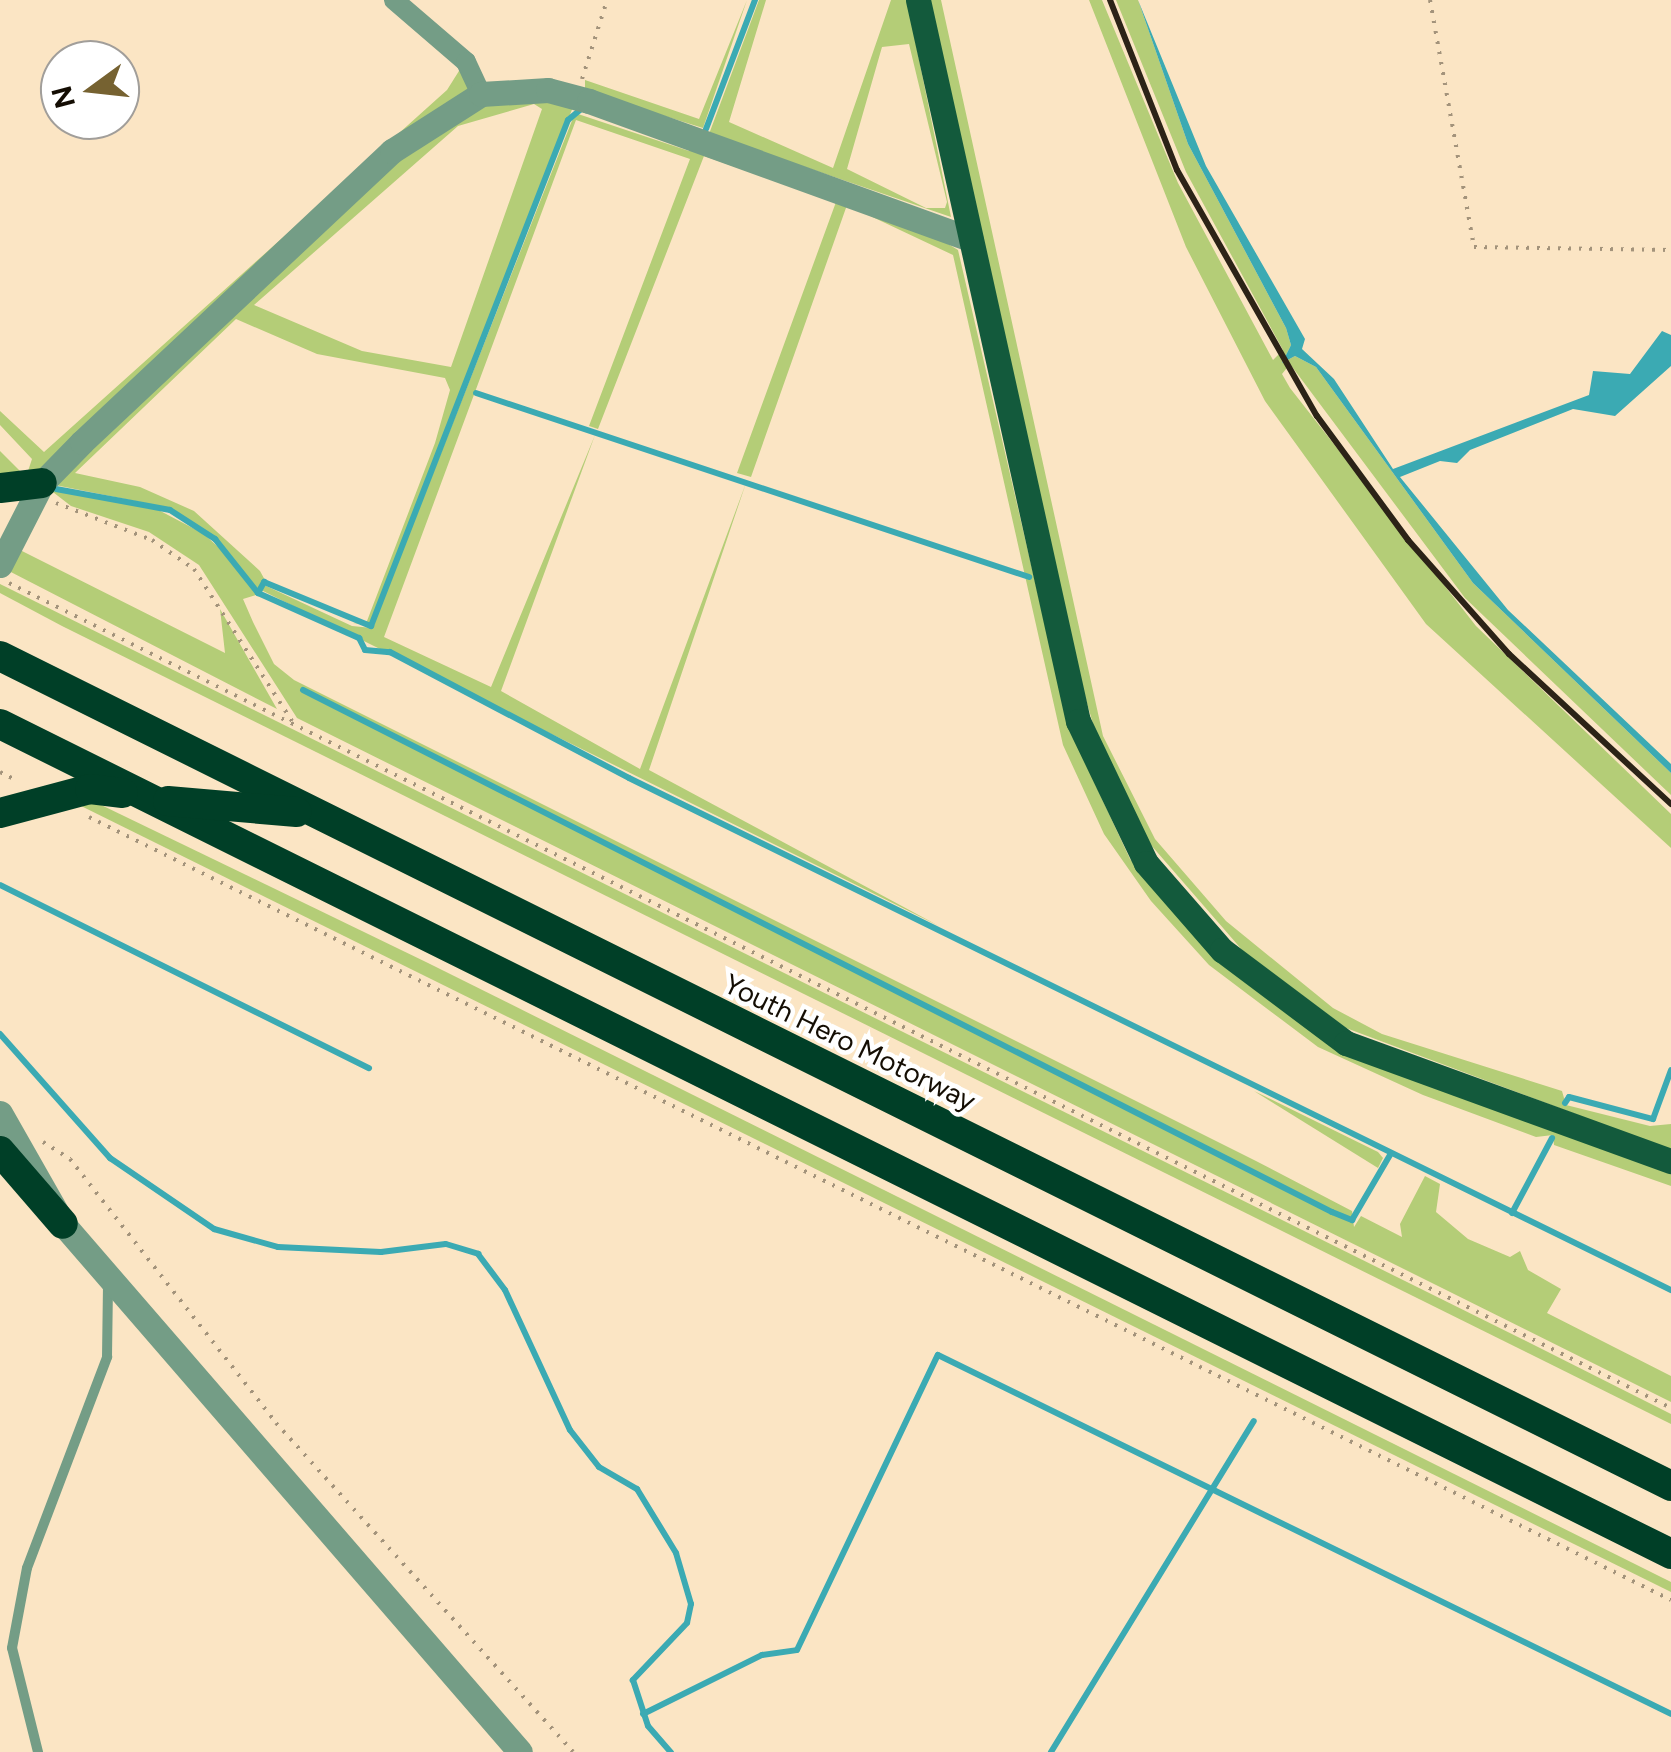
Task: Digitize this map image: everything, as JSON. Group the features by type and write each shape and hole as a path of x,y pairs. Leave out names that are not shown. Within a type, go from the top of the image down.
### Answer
{"highway":[{"path":"0,488 42,484"},
{"name":"Youth Hero Motorway","path":"0,656 1671,1486"},
{"path":"0,724 1671,1554"},
{"path":"0,813 90,789 152,800 316,813"},
{"path":"4,1132 64,1224"}],"main road":[{"path":"918,0 1078,721 1107,794 1162,884 1268,991 1346,1043 1671,1161"}],"street":[{"path":"394,0 466,62 481,94"},
{"path":"0,565 42,484 392,151 481,94 512,88 576,98 971,239"},
{"path":"64,1224 520,1752"}],"lane":[{"path":"38,1752 12,1648 27,1568 107,1356 108,1272"}],"path":[{"path":"576,98 607,0"},
{"path":"1430,0 1474,248 1671,250"},
{"path":"42,484 63,508 152,540 194,568 294,725"},
{"path":"0,579 1671,1408"},
{"path":"0,772 51,798"},
{"path":"86,815 1671,1600"},
{"path":"4,1132 70,1159 276,1422 573,1752"}],"green space":[{"path":"747,0 703,128 585,91 585,80 699,119"},
{"path":"759,0 766,0 729,122 833,168 891,0 907,0 951,217 709,134","holes":["909,44 947,202 945,208 926,208 847,169 882,47"]},
{"path":"930,0 941,0 1103,736 1155,839 1226,921 1333,1008 1382,1034 1562,1091 1566,1105 1650,1126 1671,1124 1671,1150 1346,1028 1243,951 1144,837 1100,748 1076,665"},
{"path":"1089,0 1102,0 1178,183 1273,360 1283,350 1186,172 1116,0 1138,0 1188,144 1286,328 1291,345 1282,363 1295,356 1316,367 1473,583 1671,773 1671,795 1465,598 1290,364 1282,374 1290,388 1476,626 1671,814 1671,848 1426,624 1265,401 1186,247"},
{"path":"464,63 470,87 34,479 0,476 0,451 26,477 32,459 0,425 0,411 44,452 447,90"},
{"path":"519,95 573,107 369,625 353,623 367,621 435,443 450,390 445,378 317,354 236,319 75,473 140,487 194,511 260,571 266,582 258,590 216,538 170,508 50,484 400,157 469,108","holes":["534,104 542,109 451,367 362,351 254,305 458,126"]},
{"path":"575,113 689,151 699,146 935,236 958,250 1069,728 1130,859 1217,959 1325,1041 1671,1169 1671,1186 1554,1145 1553,1135 1536,1137 1423,1095 1318,1047 1209,965 1151,901 1104,834 1063,745 953,255 847,205 751,477 737,473 836,202 704,156 598,429 589,426 690,159 576,120 384,637 491,687 595,435 501,691 640,769 746,483 649,770 939,926 261,590 264,585 352,626 372,628"},
{"path":"49,489 149,505 204,534 244,571 256,595 243,599 253,622 274,664 294,680 1256,1161 1352,1211 1354,1227 1361,1216 1402,1237 1400,1224 1425,1176 1440,1184 1436,1212 1468,1239 1510,1257 1520,1251 1528,1270 1561,1289 1547,1313 1671,1376 1671,1402 297,718 199,565 149,532 71,506"},
{"path":"18,549 225,653 220,609 277,709 5,569"},
{"path":"0,584 1536,1346 1671,1414 1671,1424 62,626 0,593"},
{"path":"73,802 95,802 428,963 1671,1582 1671,1592"},
{"path":"1254,1091 1378,1152 1383,1158 1378,1168"}],"water":[{"path":"1138,0 1206,166 1305,339 1302,349 1334,379 1393,469 1589,395 1593,371 1630,374 1662,331 1671,335 1671,366 1615,416 1573,409 1470,450 1457,463 1440,461 1400,477 1508,610 1671,764 1671,773 1473,583 1316,367 1295,356 1282,363 1291,345 1286,328 1188,144"}],"waterway":[{"path":"706,129 755,0"},
{"path":"258,593 264,582 371,626 568,120 580,110"},
{"path":"476,393 1029,577"},
{"path":"56,489 170,510 215,539 258,593 359,638 365,650 390,652 629,778 1671,1290"},
{"path":"303,690 1332,1212 1352,1220 1390,1155"},
{"path":"0,885 369,1068"},
{"path":"0,1034 110,1158 214,1229 278,1247 381,1252 446,1244 478,1254 505,1290 570,1430 599,1467 637,1489 676,1553 691,1604 687,1623 633,1680 648,1726 671,1752"},
{"path":"1565,1103 1569,1097 1653,1119 1671,1070"},
{"path":"1512,1213 1552,1138"},
{"path":"643,1714 762,1655 797,1650 938,1355 1671,1714"},
{"path":"1051,1752 1254,1421"}],"railway":[{"path":"1110,0 1177,170 1317,416 1408,540 1509,654 1671,804"}]}
